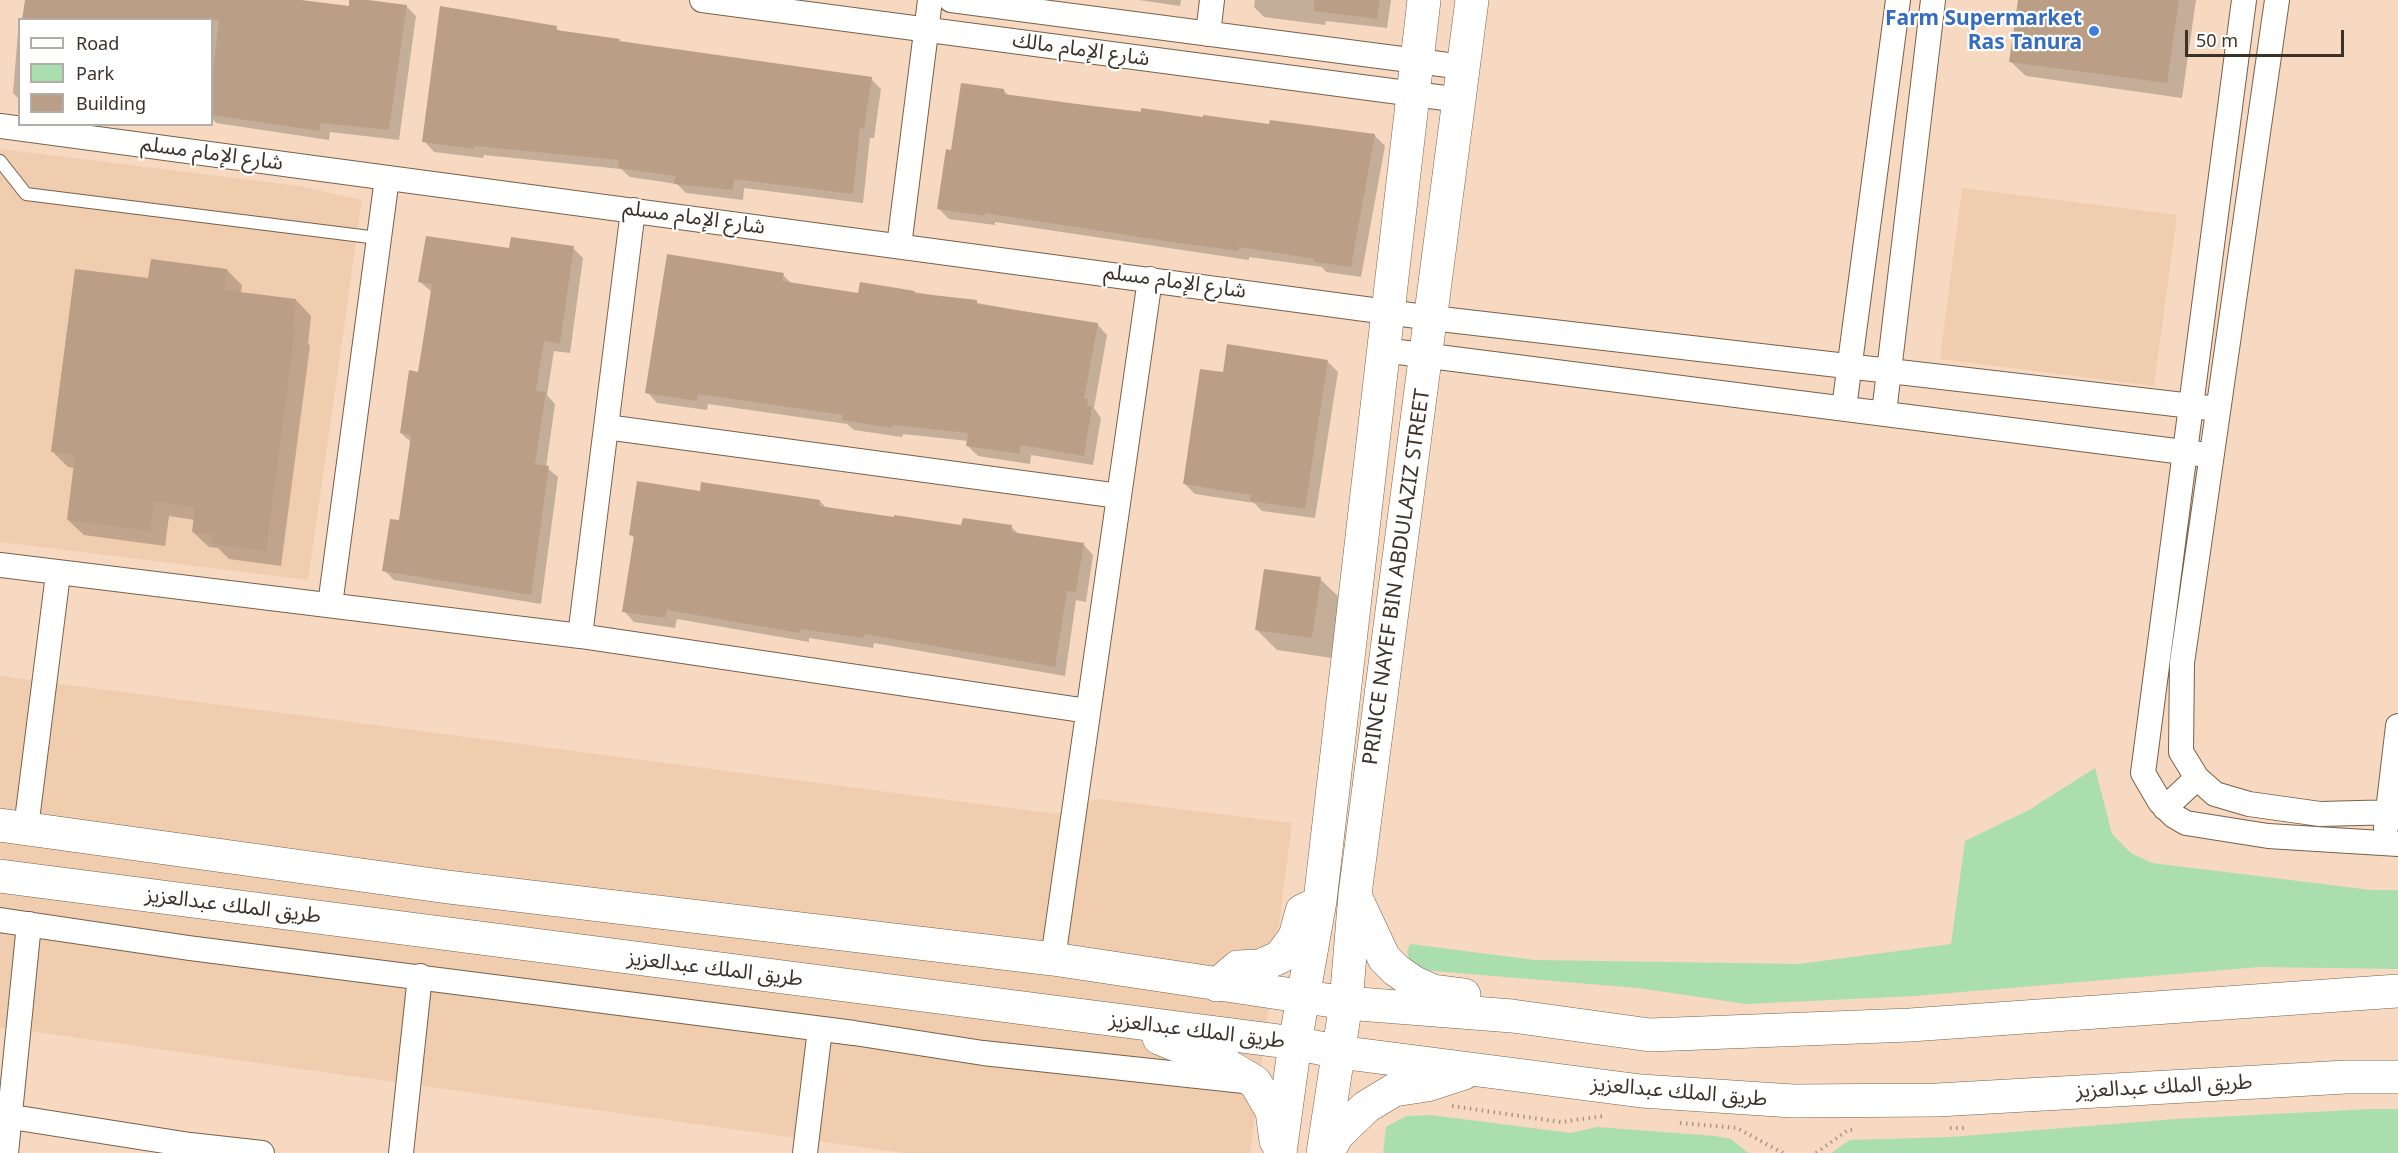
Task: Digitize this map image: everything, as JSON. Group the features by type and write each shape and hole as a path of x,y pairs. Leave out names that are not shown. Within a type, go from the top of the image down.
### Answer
{"main road":[{"name":"PRINCE NAYEF BIN ABDULAZIZ STREET","path":"1279,1153 1295,1043 1320,901 1424,0"},
{"name":"PRINCE NAYEF BIN ABDULAZIZ STREET","path":"1325,1153 1346,1003 1354,894 1427,356 1472,0"},
{"path":"13,826 448,887 1053,959 1303,998 1512,1016 1650,1035 1910,1025 2398,991"},
{"name":"طريق الملك عبدالعزيز","path":"0,876 1295,1043 1339,1052 1641,1091 1793,1101 1937,1100 2346,1077 2398,1077"},
{"path":"1354,894 1384,958 1396,970 1413,982 1433,991 1482,997 1512,1016"},
{"path":"1217,985 1238,968 1260,966 1280,957 1295,937 1302,911 1320,901"},
{"path":"1115,1021 1228,1065 1255,1082 1272,1111 1279,1153"},
{"path":"1325,1153 1338,1134 1366,1107 1394,1090 1427,1085 1474,1070"}],"street":[{"name":"شارع الإمام مالك","path":"702,0 1460,100"},
{"path":"899,246 930,0"},
{"name":"شارع الإمام مالك","path":"951,0 1463,67"},
{"path":"1208,34 1212,0"},
{"path":"1844,408 1898,0"},
{"path":"1884,413 1933,0"},
{"path":"2244,0 2143,772 2165,808 2186,823 2256,835 2391,844 2398,726"},
{"path":"2277,0 2182,663 2181,752 2197,778 2215,794 2249,804 2320,814 2393,812"},
{"name":"شارع الإمام مسلم","path":"0,126 1432,318 2218,409"},
{"path":"330,605 387,178"},
{"path":"580,636 633,210"},
{"path":"1053,959 1150,279"},
{"path":"1383,350 2212,455"},
{"path":"606,427 1119,496"},
{"path":"0,565 58,574 580,636 1088,711"},
{"path":"13,826 58,574"},
{"path":"2165,808 2197,778"},
{"path":"0,920 820,1029 983,1053 1255,1082"},
{"path":"6,1153 6,1115 29,924"},
{"path":"401,1153 420,976"},
{"path":"805,1153 820,1029"},
{"path":"6,1115 189,1149 262,1153"}],"lane":[{"path":"0,161 26,194 378,238"}],"path":[{"path":"1444,1105 1562,1122 1578,1122 1597,1115 1608,1116"},
{"path":"1678,1123 1737,1128 1783,1153"}],"shaded area":[{"path":"0,149 299,186 362,200 308,580 0,542"},
{"path":"1962,188 2177,215 2154,386 1940,359"},
{"path":"0,676 1056,814 1098,799 1292,823 1250,1153 904,1153 0,1027"}],"green space":[{"path":"2095,768 2112,834 2131,853 2152,863 2371,890 2398,890 2398,969 2259,967 1914,996 1746,1004 1638,988 1422,970 1410,962 1407,952 1410,944 1535,960 1799,964 1951,944 1965,841 2029,810"},
{"path":"2398,1109 2398,1153 1831,1153 1850,1140 1951,1137 2176,1119"},
{"path":"1431,1115 1570,1133 1597,1127 1715,1136 1731,1139 1748,1153 1383,1153 1386,1127 1406,1116"}],"building":[{"path":"25,0 301,0 349,6 349,0 368,0 407,5 389,130 321,123 319,131 213,115 213,70 219,20 213,20 213,18 22,18"},
{"path":"1314,0 1380,0 1377,19 1314,11"},
{"name":"Farm Supermarket Ras Tanura","path":"2018,0 2179,0 2167,83 2009,62"},
{"path":"440,6 557,26 556,30 620,39 619,41 872,77 864,129 860,128 853,194 734,179 733,190 674,184 675,176 618,168 619,160 474,146 474,149 422,142"},
{"path":"961,83 1004,89 1004,94 1141,112 1141,108 1269,124 1270,120 1375,134 1351,267 1239,247 1239,251 985,213 985,216 937,209 946,149 951,150"},
{"path":"426,236 509,248 511,237 574,246 560,344 544,341 536,391 546,392 535,464 549,466 531,595 382,571 390,519 399,520 411,435 400,433 409,370 418,372 432,284 418,282"},
{"path":"667,254 784,273 782,281 858,293 860,282 915,291 914,293 977,300 977,304 1098,323 1084,399 1088,399 1087,406 1092,407 1084,456 1021,445 1020,454 966,446 968,433 893,425 892,428 842,420 843,415 698,394 697,401 645,393"},
{"path":"151,259 227,269 224,290 296,299 293,328 295,329 266,551 212,544 213,535 192,532 195,507 154,501 150,531 67,520 75,455 51,452 75,269 148,278"},
{"path":"1227,344 1328,360 1305,509 1250,501 1251,495 1183,484 1200,369 1223,372"},
{"path":"637,481 700,491 701,482 820,500 819,506 961,525 963,518 1012,525 1011,532 1084,543 1076,592 1067,591 1055,667 864,634 864,638 800,629 799,633 667,610 665,618 622,612 634,536 629,535"},
{"path":"1264,569 1321,577 1312,638 1255,630"}],"place":[{"name":"Farm Supermarket Ras Tanura","path":"2094,31"}]}
